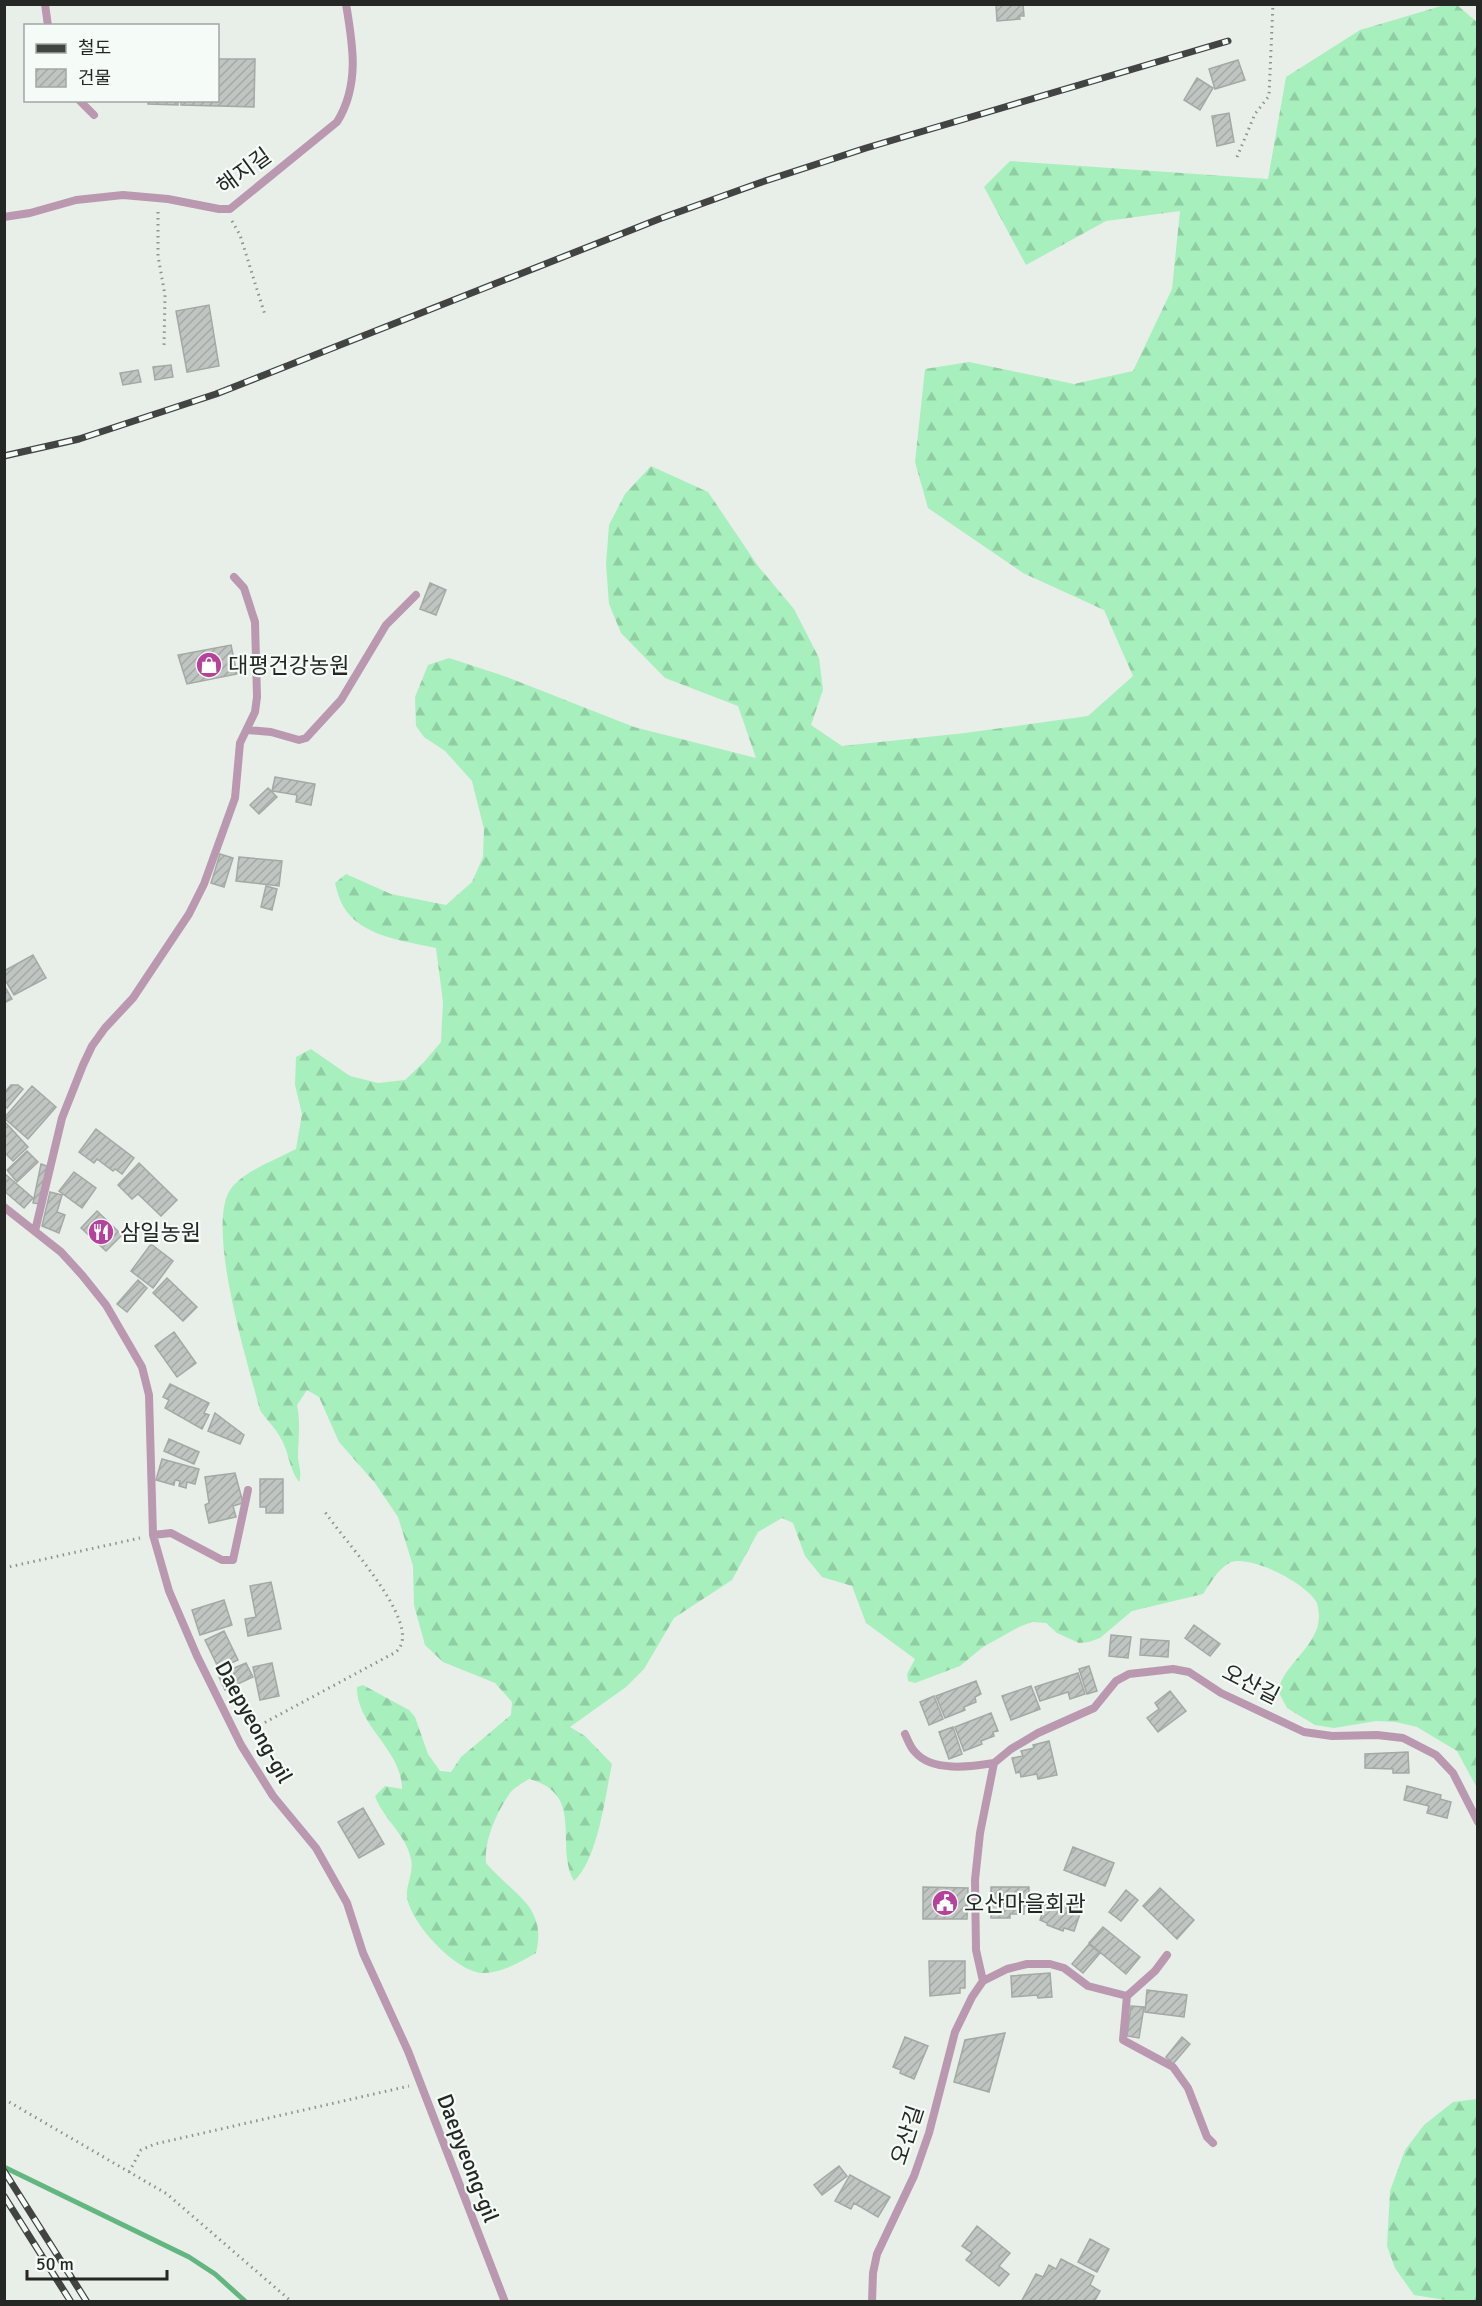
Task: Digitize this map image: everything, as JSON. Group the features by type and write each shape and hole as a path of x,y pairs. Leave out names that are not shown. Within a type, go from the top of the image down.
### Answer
{"lane":[{"path":"45,4 48,24"},
{"name":"해지길","path":"4,217 30,213 61,203 123,195 159,198 225,210 230,208 337,122 347,102 355,61 346,4"},
{"path":"81,102 94,115"},
{"path":"35,1231 62,1118 75,1080 92,1046 105,1028 133,998 189,914 204,884 235,798 240,743 255,712 257,697 256,641 249,602 244,588 234,577"},
{"path":"247,730 271,732 299,740 306,738 341,700 386,625 416,595"},
{"name":"Daepyeong-gil","path":"4,1207 61,1252 82,1275 106,1305 142,1367 149,1395 153,1535 177,1613 237,1738 273,1796 316,1848 347,1903 369,1968 421,2084 505,2301"},
{"path":"153,1535 171,1533 222,1560 232,1560 248,1490"},
{"name":"오산길","path":"994,1762 1038,1733 1094,1708 1107,1690 1122,1677 1138,1672 1173,1668 1197,1676 1221,1693 1304,1732 1332,1736 1391,1735 1418,1744 1436,1755 1453,1773 1478,1822"},
{"path":"906,1734 915,1752 930,1762 954,1765 994,1762 980,1833 975,1873 975,1942 982,1981 994,1974 1017,1967 1039,1963 1050,1964 1064,1968 1088,1986 1127,1996"},
{"path":"1167,1955 1155,1971 1127,1996 1123,2040 1173,2067 1188,2088 1207,2137 1213,2143"},
{"name":"오산길","path":"872,2301 873,2273 877,2254 914,2176 926,2144 955,2032 972,1996 982,1981"}],"path":[{"path":"1238,157 1255,114 1269,96 1273,4"},
{"path":"159,198 158,256 165,294 164,346"},
{"path":"225,210 240,235 265,315"},
{"path":"237,1738 396,1652 402,1644 399,1621 379,1582 324,1510"},
{"path":"4,1568 153,1535"},
{"path":"129,2172 141,2150 155,2144 421,2084"},
{"path":"4,2099 180,2204 292,2301"}],"green space":[{"path":"1448,4 1457,5 1478,23 1477,1788 1457,1751 1417,1727 1396,1722 1376,1721 1334,1728 1315,1725 1287,1708 1278,1691 1281,1681 1313,1637 1319,1617 1318,1608 1311,1595 1302,1587 1263,1566 1250,1562 1229,1563 1218,1573 1203,1594 1132,1611 1100,1638 1089,1642 1079,1643 1057,1633 1046,1623 1032,1622 983,1647 960,1666 915,1683 908,1681 907,1674 915,1659 866,1623 852,1586 822,1577 805,1556 793,1523 782,1518 758,1532 732,1580 674,1618 644,1669 626,1687 570,1727 585,1736 612,1764 595,1843 582,1871 574,1881 569,1867 563,1808 557,1796 546,1786 529,1779 510,1793 492,1826 487,1845 486,1863 532,1912 537,1923 536,1953 499,1971 485,1973 474,1971 449,1956 437,1945 425,1932 410,1907 407,1892 411,1874 411,1859 400,1834 383,1812 375,1796 385,1786 402,1789 400,1775 395,1762 364,1714 357,1687 363,1685 409,1710 415,1717 428,1754 440,1771 451,1772 461,1757 511,1715 512,1702 495,1683 443,1662 425,1645 414,1605 413,1566 398,1517 375,1483 339,1442 319,1397 307,1390 297,1405 299,1482 283,1442 260,1410 238,1329 225,1260 223,1229 225,1203 233,1186 254,1170 296,1149 302,1114 295,1085 296,1057 311,1049 350,1076 378,1083 405,1080 441,1042 443,1002 436,948 398,940 361,925 343,906 335,883 346,874 391,894 446,905 472,882 483,857 484,829 472,781 445,751 424,737 416,726 415,697 428,665 449,658 504,676 634,727 756,758 738,706 665,678 621,633 609,604 606,564 609,525 625,494 651,466 708,492 758,566 794,609 819,658 823,690 811,725 842,746 965,733 1088,716 1133,676 1104,610 1023,573 928,508 915,462 925,369 969,362 1074,384 1133,371 1172,289 1180,211 1106,221 1026,265 984,187 1010,161 1268,179 1286,77 1360,30"},
{"path":"1477,2099 1477,2300 1445,2300 1414,2295 1395,2268 1387,2246 1390,2191 1405,2150 1424,2125 1453,2102"}],"building":[{"path":"996,4 1023,4 1024,16 1019,16 1020,19 997,21"},
{"path":"219,59 255,59 254,107 181,105 181,102 219,102"},
{"path":"1238,60 1245,80 1215,89 1209,69"},
{"path":"1197,78 1213,88 1200,110 1184,100"},
{"path":"148,102 178,102 178,105 148,104"},
{"path":"1229,113 1234,142 1217,146 1212,116"},
{"path":"209,305 219,366 187,372 176,311"},
{"path":"171,365 173,377 155,380 153,367"},
{"path":"138,370 141,382 123,385 120,373"},
{"path":"430,583 446,590 436,615 420,609"},
{"path":"231,645 237,674 187,684 178,655"},
{"path":"275,777 315,784 311,805 296,802 297,795 272,791"},
{"path":"268,788 277,797 259,814 250,805"},
{"path":"220,854 233,858 224,887 211,883"},
{"path":"239,857 282,861 279,886 236,881"},
{"path":"266,886 277,889 272,910 261,907"},
{"path":"33,955 46,978 14,995 4,978 4,971"},
{"path":"4,985 12,999 4,1003"},
{"path":"11,1085 18,1085 23,1089 7,1108 4,1106 4,1093"},
{"path":"32,1086 56,1107 28,1139 4,1118"},
{"path":"5,1122 28,1147 13,1161 4,1152"},
{"path":"96,1129 134,1158 122,1174 115,1169 113,1171 97,1159 94,1163 79,1152"},
{"path":"27,1151 38,1162 17,1182 7,1170"},
{"path":"139,1163 177,1200 161,1216 138,1194 132,1199 118,1185"},
{"path":"41,1164 47,1166 39,1204 33,1203"},
{"path":"74,1172 96,1188 82,1208 59,1191"},
{"path":"4,1173 33,1198 24,1208 4,1191"},
{"path":"50,1192 62,1195 57,1212 65,1215 59,1233 42,1226"},
{"path":"97,1211 122,1235 106,1251 81,1228"},
{"path":"151,1244 173,1261 153,1288 131,1271"},
{"path":"167,1278 197,1307 183,1321 153,1293"},
{"path":"138,1280 147,1288 127,1312 117,1304"},
{"path":"174,1332 196,1363 177,1377 155,1346"},
{"path":"170,1384 209,1403 204,1413 209,1415 202,1429 165,1408 169,1400 163,1397"},
{"path":"215,1413 244,1435 240,1444 208,1431"},
{"path":"169,1439 199,1452 194,1464 164,1451"},
{"path":"162,1459 199,1469 195,1484 187,1482 186,1488 179,1486 180,1481 175,1480 174,1485 156,1480"},
{"path":"235,1473 243,1503 233,1506 236,1517 209,1523 205,1505 209,1503 205,1477"},
{"path":"260,1479 283,1479 283,1513 266,1513 266,1507 260,1507"},
{"path":"271,1582 281,1629 248,1636 245,1619 256,1617 250,1586"},
{"path":"224,1600 232,1625 200,1635 192,1610"},
{"path":"1194,1625 1220,1644 1210,1656 1185,1638"},
{"path":"224,1631 238,1660 219,1669 205,1640"},
{"path":"1111,1635 1131,1637 1128,1658 1109,1656"},
{"path":"1141,1639 1169,1641 1168,1657 1140,1655"},
{"path":"246,1663 253,1677 225,1690 218,1675"},
{"path":"272,1663 279,1696 260,1700 253,1667"},
{"path":"1089,1666 1097,1691 1087,1694 1079,1669"},
{"path":"1078,1673 1085,1694 1070,1699 1068,1692 1040,1701 1035,1687"},
{"path":"976,1681 981,1694 975,1697 976,1702 964,1707 965,1710 945,1718 936,1696"},
{"path":"1031,1686 1040,1709 1011,1720 1002,1696"},
{"path":"1170,1691 1186,1711 1158,1732 1147,1718 1159,1709 1155,1703"},
{"path":"934,1696 943,1719 929,1725 920,1702"},
{"path":"991,1713 998,1731 993,1732 994,1736 981,1741 982,1744 964,1751 955,1727"},
{"path":"953,1727 962,1754 949,1759 939,1732"},
{"path":"1049,1741 1057,1775 1038,1779 1037,1774 1021,1777 1020,1772 1016,1773 1012,1758 1023,1756 1021,1751 1034,1748 1033,1745"},
{"path":"1408,1752 1409,1773 1393,1773 1393,1769 1365,1768 1365,1754"},
{"path":"1407,1786 1441,1795 1440,1799 1451,1802 1447,1818 1427,1813 1429,1806 1404,1800"},
{"path":"363,1808 384,1844 359,1858 338,1822"},
{"path":"1073,1847 1114,1863 1105,1886 1064,1870"},
{"name":"오산마을회관","path":"923,1887 968,1888 967,1919 923,1919"},
{"path":"991,1887 1029,1887 1029,1906 1024,1906 1024,1914 1010,1914 1010,1918 991,1918"},
{"path":"1160,1888 1194,1920 1177,1939 1143,1906"},
{"path":"1126,1890 1138,1900 1121,1921 1109,1912"},
{"path":"1048,1896 1082,1908 1074,1931 1064,1928 1063,1931 1040,1920"},
{"path":"1103,1927 1140,1957 1126,1974 1089,1943"},
{"path":"1089,1944 1100,1953 1083,1973 1072,1964"},
{"path":"929,1961 965,1961 965,1988 960,1988 960,1993 930,1996"},
{"path":"1050,1973 1052,1997 1038,1998 1037,1995 1012,1997 1011,1976"},
{"path":"1147,1990 1187,1995 1184,2017 1145,2012"},
{"path":"1131,2006 1144,2007 1139,2038 1127,2036"},
{"path":"1005,2033 989,2092 954,2082 965,2040"},
{"path":"905,2037 928,2046 914,2079 893,2067"},
{"path":"1182,2037 1190,2044 1173,2064 1166,2057"},
{"path":"839,2166 847,2176 822,2195 814,2185"},
{"path":"850,2175 890,2197 878,2217 854,2203 851,2209 835,2201"},
{"path":"977,2226 1010,2253 999,2266 1009,2274 999,2286 966,2260 972,2253 962,2246"},
{"path":"1090,2239 1109,2249 1097,2272 1078,2262"},
{"path":"1061,2259 1094,2276 1090,2285 1100,2291 1094,2302 1021,2302 1036,2274 1043,2277 1049,2265 1056,2269"}],"waterway":[{"path":"4,2167 189,2257 215,2274 246,2302"}],"railway":[{"path":"4,456 79,439 216,394 659,219 762,182 866,148 1228,41"},
{"path":"4,2171 87,2302"},
{"path":"4,2196 71,2302"}],"place":[{"name":"대평건강농원","path":"209,665"},
{"name":"삼일농원","path":"101,1232"},
{"name":"오산마을회관","path":"945,1903"}]}
